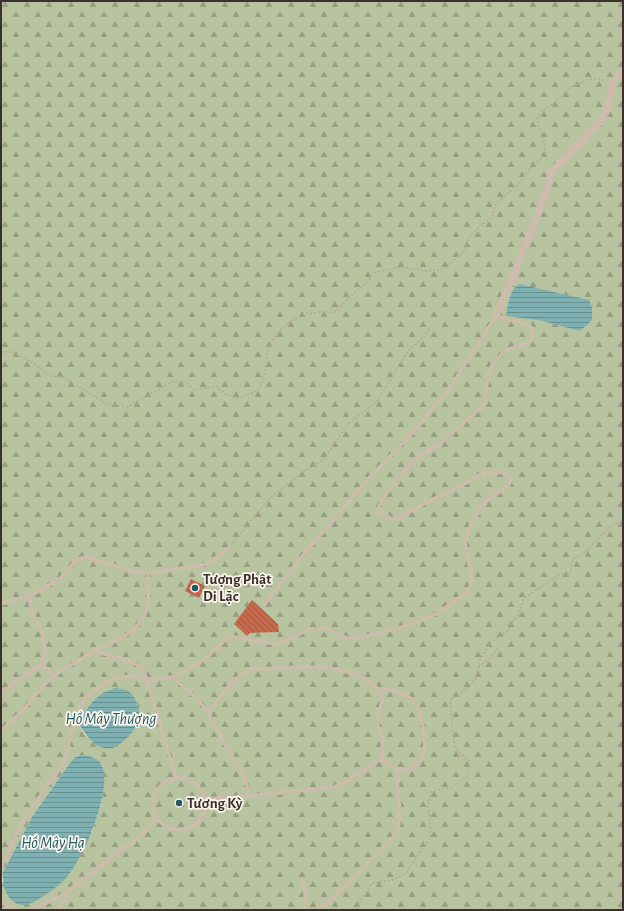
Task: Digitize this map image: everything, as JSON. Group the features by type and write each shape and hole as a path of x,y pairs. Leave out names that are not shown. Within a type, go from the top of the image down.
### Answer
{"street":[{"path":"496,316 548,186 551,172 598,124 606,112 611,95 612,83 623,70"}],"lane":[{"path":"1,868 20,828 67,755 71,731 86,696 109,682 123,677 136,676 146,680 173,677 204,660 229,636 274,644 291,639 310,629 325,628 347,638 358,638 406,626 436,614 464,595 470,588 472,579 465,543 468,531 483,503 509,484 511,478 507,474 500,472 480,474 468,483 427,502 394,520 377,511 383,498 399,476 419,456 437,446 484,405 489,374 495,362 505,352 526,344 532,339 534,334 531,327 516,321 496,316 447,392 420,425 370,477 299,560 264,606"},
{"path":"1,604 30,596 61,578 76,560 86,557 133,571 148,573 209,563 230,547"},
{"path":"1,731 24,709 44,685 61,671 94,651 128,634 138,624 145,614 148,573"},
{"path":"30,596 33,614 43,636 45,649 43,663 44,667 56,676"},
{"path":"94,651 133,662 142,670 154,704 176,778"},
{"path":"1,694 22,677 43,663"},
{"path":"205,799 334,787 365,771 381,758 383,740 378,728 378,715 382,701 379,690 370,682 352,674 326,668 301,667 251,669 240,676 228,687 208,712"},
{"path":"173,677 200,702 208,712 213,724 244,776 250,796"},
{"path":"379,690 390,688 399,691 414,700 420,712 425,731 425,743 421,759 417,766 409,771 397,769 381,758"},
{"path":"318,910 329,902 396,834 399,824 400,811 397,769"},
{"path":"176,778 184,778 198,785 205,799 205,808 202,817 197,824 189,829 180,831 171,830 162,825 156,818 153,806 155,792 164,782 176,778"},
{"path":"31,910 68,891 146,831 156,818"},
{"path":"302,879 306,894 304,910"},
{"path":"58,910 68,891"},
{"path":"1,900 8,907 18,910"}],"path":[{"path":"1,352 11,352 18,355 32,362 50,376 63,377 105,403 127,407 174,382 186,382 194,390 215,386 227,395 238,399 250,394 259,388 266,372 267,352 272,340 286,324 300,315 335,312 376,272 401,267 426,271 439,270 464,252 469,238 480,226 492,218 495,206 518,184 532,166 545,155 546,145 537,119 542,111 549,107 573,86 589,79 600,79 612,83"},
{"path":"230,547 271,497 302,473 324,459 348,424 378,400 406,354 424,337 430,327"},
{"path":"355,910 372,883 392,880 405,874 430,838 430,818 428,806 432,791 451,788 467,777 469,761 456,750 451,722 452,714 450,700 467,688 475,679 478,672 479,661 490,644 508,631 518,615 523,599 560,574 568,575 574,559 587,551 608,528 621,521 623,518"},
{"path":"479,666 495,653 497,647"}],"green space":[{"path":"1,1 623,1 623,910 1,910","holes":["111,689 128,693 134,697 138,705 98,745 84,734 79,724 84,713 92,704 101,695","85,755 102,765 104,783 102,799 92,832 2,882 3,872 32,817 75,757"]}],"water":[{"path":"519,284 589,300 592,307 592,320 580,331 538,320 506,316 511,294"},
{"name":"Hồ Mây Thượng","path":"117,688 126,690 133,695 138,707 139,720 132,732 120,744 115,747 103,748 98,746 89,738 79,724 89,706 99,696 111,689"},
{"name":"Hồ Mây Hạ","path":"85,755 92,757 99,762 102,766 104,777 100,809 87,843 71,872 60,884 29,904 25,905 14,902 7,894 5,889 3,883 3,872 32,817 67,767 75,757"}],"building":[{"name":"Tượng Phật Di Lặc","path":"191,579 205,586 199,598 185,591"},
{"path":"252,600 278,624 279,632 250,633 247,636 234,624"}],"place":[{"name":"Tượng Phật Di Lặc","path":"195,588"},
{"name":"Tương Kỳ","path":"179,803"}]}
